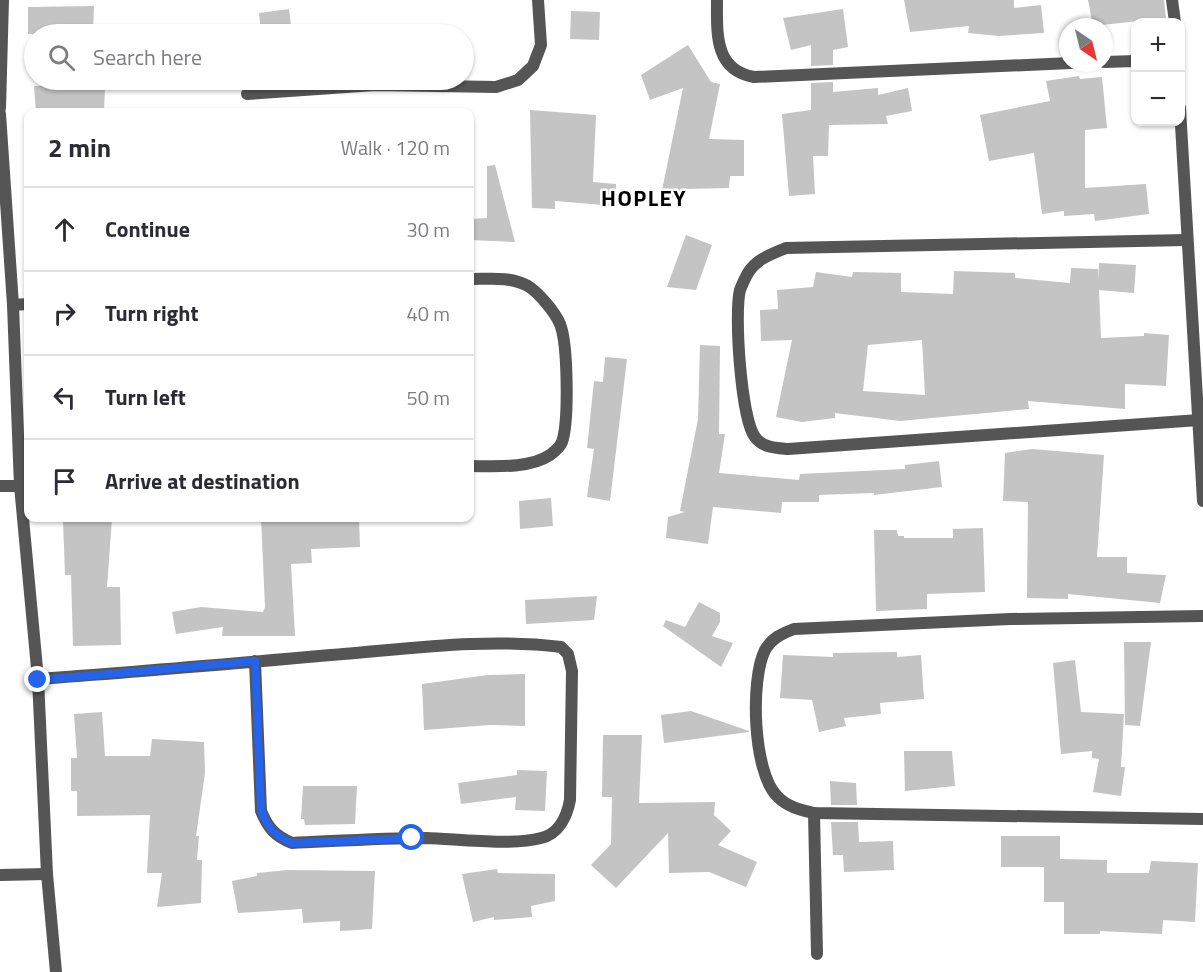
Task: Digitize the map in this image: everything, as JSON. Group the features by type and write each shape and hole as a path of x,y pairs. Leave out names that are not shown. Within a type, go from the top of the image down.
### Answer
{"street":[{"path":"0,108 3,0"},
{"path":"474,87 496,87 518,80 533,66 541,45 538,0"},
{"path":"717,0 717,34 728,66 737,74 754,77 1059,64"},
{"path":"1173,0 1175,18"},
{"path":"1113,62 1131,61"},
{"path":"247,94 304,90"},
{"path":"0,114 14,305 20,486 38,680 47,874 56,972"},
{"path":"1181,126 1203,501"},
{"path":"1186,240 786,248 765,256 749,271 740,290 738,316 743,397 747,418 754,436 769,447 788,449 1199,420"},
{"path":"474,279 502,278 527,286 560,323 566,348 565,429 561,444 549,456 529,463 474,466"},
{"path":"14,305 24,304"},
{"path":"0,486 20,486"},
{"path":"1203,616 816,626 794,629 776,636 765,651 758,676 760,762 767,783 778,797 794,808 814,813 1203,819"},
{"path":"38,680 255,661 494,643 561,647 568,654 572,671 570,800 567,814 556,830 543,838 520,840 412,838 292,843 276,836 267,825 261,811 255,661"},
{"path":"814,813 817,954"},
{"path":"0,875 47,874"}],"building":[{"path":"904,0 1014,0 1014,8 1041,5 1044,33 999,36 968,33 969,26 910,32"},
{"path":"1088,0 1164,0 1166,18 1131,18 1131,22 1113,24 1113,18 1091,18"},
{"path":"94,6 93,24 28,24 28,7"},
{"path":"289,9 291,24 260,24 259,13"},
{"path":"843,9 848,47 833,50 833,65 811,66 811,45 791,50 783,18"},
{"path":"571,11 600,12 599,40 570,39"},
{"path":"688,45 711,82 720,84 709,139 744,140 744,176 730,176 729,188 684,189 683,199 661,195 683,88 650,100 641,75"},
{"path":"1079,76 1080,79 1102,77 1107,128 1085,130 1085,188 1146,184 1149,214 1095,221 1094,214 1064,216 1064,211 1042,214 1034,153 989,161 980,115 1050,101 1046,81"},
{"path":"833,82 833,92 878,88 878,95 908,88 912,111 886,116 888,124 829,125 828,156 813,156 815,194 789,196 782,114 811,110 811,83"},
{"path":"34,90 105,90 104,108 36,108"},
{"path":"530,110 596,115 593,182 616,184 615,206 555,201 555,209 532,208"},
{"path":"495,165 515,242 474,240 474,219 487,218 487,166"},
{"path":"686,235 712,245 696,290 667,287"},
{"path":"1099,263 1136,265 1134,293 1099,290 1101,338 1144,336 1144,333 1169,335 1166,386 1125,384 1125,409 1028,401 1029,409 900,421 835,413 835,418 802,422 776,417 792,340 761,341 760,310 778,309 777,290 813,287 816,272 852,277 853,272 901,273 901,292 953,294 954,271 1015,273 1015,278 1070,283 1071,268 1098,269 1098,281","holes":["922,340 925,395 863,391 868,345"]},
{"path":"700,345 720,346 719,434 725,434 719,473 799,480 800,474 905,469 905,465 939,461 942,487 874,495 874,493 819,495 819,502 782,502 781,513 713,507 708,544 666,538 668,517 685,512 680,511 698,419"},
{"path":"605,357 627,359 610,501 587,497 594,449 587,448 594,381 603,382"},
{"path":"1032,449 1104,455 1097,557 1127,557 1127,573 1166,575 1160,603 1068,594 1068,599 1027,598 1028,502 1003,501 1005,453"},
{"path":"551,498 553,526 520,529 519,501"},
{"path":"63,522 112,522 107,587 120,587 121,645 73,646 71,575 65,575"},
{"path":"261,522 359,522 360,547 311,549 312,563 291,564 295,636 222,636 223,627 176,634 172,612 201,607 263,612 265,607"},
{"path":"983,528 985,592 927,594 927,609 876,611 874,530 897,530 898,536 904,536 904,538 953,538 953,529"},
{"path":"597,596 594,620 526,624 525,600"},
{"path":"699,602 720,613 720,622 712,636 733,643 721,667 663,626 666,620 685,627"},
{"path":"1124,642 1151,642 1140,726 1125,725"},
{"path":"897,652 897,657 921,655 924,699 880,703 881,714 844,718 846,726 819,732 812,700 780,698 783,655 833,657 833,653"},
{"path":"1075,660 1081,712 1124,714 1121,767 1125,767 1121,796 1093,792 1099,759 1092,758 1092,751 1061,754 1053,663"},
{"path":"525,674 525,726 490,725 424,730 422,684 488,675"},
{"path":"691,711 749,732 664,743 661,715"},
{"path":"102,712 105,756 150,756 152,739 204,742 205,773 196,836 199,836 197,860 202,860 201,903 157,907 162,873 147,873 150,815 77,816 77,791 71,791 71,758 77,758 74,714"},
{"path":"603,735 642,735 639,803 715,802 714,815 731,831 718,845 757,862 746,887 709,872 669,873 668,833 616,888 591,865 611,844 612,797 602,797"},
{"path":"904,751 952,751 955,786 905,791"},
{"path":"517,770 547,771 545,811 515,810 516,797 461,804 458,783 517,775"},
{"path":"830,781 856,783 857,805 831,805"},
{"path":"303,786 357,786 355,824 305,825 304,819 301,819"},
{"path":"831,822 858,822 859,842 893,841 894,870 844,872 843,855 833,855"},
{"path":"1001,836 1060,836 1060,859 1107,860 1107,873 1149,873 1151,861 1198,863 1195,922 1163,920 1162,934 1100,931 1100,934 1064,934 1064,902 1044,902 1044,867 1001,867"},
{"path":"497,869 498,873 555,874 555,901 531,906 532,917 494,920 494,917 473,922 462,874"},
{"path":"288,870 375,871 372,929 340,931 340,921 303,923 302,909 238,913 232,881 257,876 257,873"}],"district":[{"name":"HOPLEY","path":"644,198"}],"route":[{"path":"38,680 255,661 261,811 267,825 276,836 292,843 412,838"}]}
